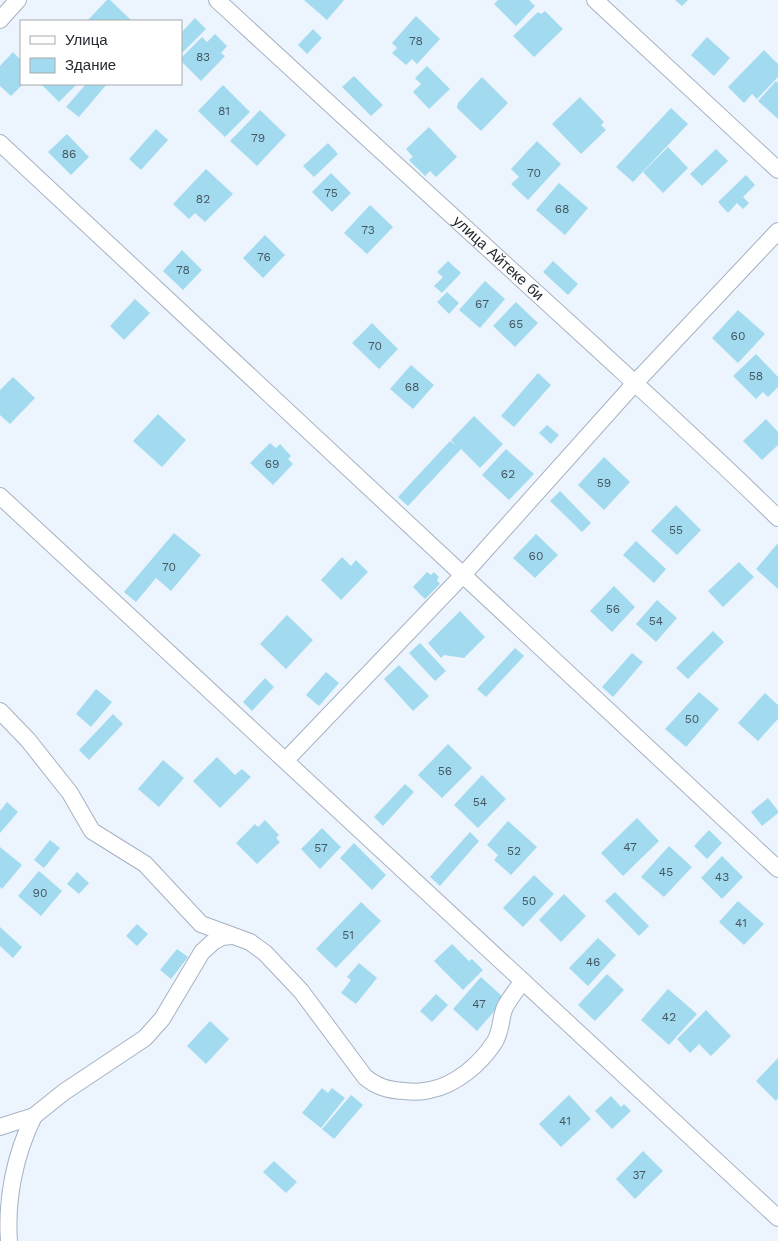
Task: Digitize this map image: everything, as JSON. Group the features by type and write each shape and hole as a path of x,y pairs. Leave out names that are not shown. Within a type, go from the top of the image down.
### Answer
{"street":[{"path":"0,20 18,0"},
{"name":"улица Айтеке би","path":"217,0 733,473 778,518"},
{"path":"595,0 778,170"},
{"path":"0,143 778,869"},
{"path":"286,760 463,575 635,383 778,231"},
{"path":"0,496 778,1218"},
{"path":"0,711 28,740 70,793 92,831 145,864 202,924 250,942 280,967 301,991 365,1077 375,1085 389,1090 415,1092 432,1090 452,1081 469,1070 484,1058 496,1040 501,1028 505,1008 522,981"},
{"path":"202,924 202,952"},
{"path":"0,1127 34,1116 64,1092 145,1038 162,1019 202,952 222,937 232,936"},
{"path":"10,1241 8,1229 17,1158 34,1116"}],"building":[{"path":"107,0 110,0 131,20 88,20"},
{"path":"304,0 344,0 327,20"},
{"path":"498,0 529,0 535,6 516,26 494,4"},
{"path":"675,0 688,0 682,6"},
{"path":"545,11 563,29 534,57 513,36 538,12 541,14"},
{"path":"416,16 440,39 417,64 412,59 406,65 392,53 397,48 392,43"},
{"path":"195,18 206,29 182,53 182,32"},
{"path":"313,29 322,38 307,54 298,45"},
{"path":"215,34 227,46 221,53 225,56 201,81 182,62 182,57 202,37 207,42"},
{"path":"707,37 730,58 714,76 691,55"},
{"path":"764,50 778,64 778,77 757,99 752,94 744,103 728,87"},
{"path":"13,52 20,59 20,85 22,85 11,96 0,86 0,66"},
{"path":"427,66 450,89 429,109 413,92 421,84 415,78"},
{"path":"354,76 383,105 371,116 342,87"},
{"path":"482,77 508,103 481,131 457,108 458,103"},
{"path":"776,81 778,83 778,119 758,101"},
{"path":"42,85 76,85 59,102"},
{"path":"85,85 106,85 79,117 66,107"},
{"path":"223,85 250,112 225,137 198,111"},
{"path":"580,97 604,122 601,125 606,130 581,154 552,124"},
{"path":"671,108 688,124 633,182 616,167"},
{"path":"260,110 286,135 257,166 230,141"},
{"path":"429,127 457,157 436,177 430,171 425,176 409,160 413,157 406,149"},
{"path":"156,129 168,140 141,170 129,159"},
{"path":"67,134 89,157 71,175 48,152"},
{"path":"537,141 561,164 528,200 511,184 519,177 511,169"},
{"path":"328,143 338,154 314,177 303,166"},
{"path":"668,147 688,168 663,193 643,172"},
{"path":"716,149 728,161 702,186 690,174"},
{"path":"206,169 233,194 205,222 195,213 189,219 173,204"},
{"path":"331,173 351,193 332,212 312,192"},
{"path":"746,175 755,185 743,197 749,203 743,209 737,203 728,213 718,202"},
{"path":"559,183 588,208 565,235 536,210"},
{"path":"370,205 393,227 367,254 344,233"},
{"path":"265,235 285,255 263,278 243,258"},
{"path":"182,250 202,270 183,290 163,271"},
{"path":"448,261 461,273 442,293 434,286 443,277 437,272"},
{"path":"553,261 578,284 568,295 543,272"},
{"path":"485,281 505,299 480,328 459,310"},
{"path":"447,292 459,303 449,314 437,302"},
{"path":"135,299 150,313 124,340 110,326"},
{"path":"516,302 538,323 515,347 493,326"},
{"path":"738,310 765,334 738,363 712,338"},
{"path":"372,323 398,349 379,369 352,343"},
{"path":"756,354 778,377 778,387 768,397 763,392 756,399 733,376"},
{"path":"411,365 434,385 413,409 390,389"},
{"path":"538,373 551,385 514,427 501,416"},
{"path":"13,377 35,398 10,424 0,415 0,390"},
{"path":"158,414 186,440 162,467 133,441"},
{"path":"474,416 503,444 480,468 461,449 408,506 398,497 450,441 456,445 451,440"},
{"path":"766,419 778,432 778,445 762,460 743,441"},
{"path":"547,425 559,435 551,444 539,433"},
{"path":"270,443 276,448 280,444 291,456 288,459 293,464 273,485 250,463"},
{"path":"506,449 534,474 509,500 482,475"},
{"path":"604,457 630,482 604,510 578,485"},
{"path":"560,491 591,523 582,532 550,501"},
{"path":"676,505 701,530 677,555 651,531"},
{"path":"174,533 201,555 171,591 156,578 136,602 124,592"},
{"path":"536,534 558,555 535,578 513,558"},
{"path":"636,541 666,569 654,583 623,555"},
{"path":"778,543 778,589 756,569"},
{"path":"342,557 351,566 356,560 368,572 341,600 321,580"},
{"path":"739,562 754,577 723,607 708,591"},
{"path":"427,572 431,575 434,572 439,577 437,580 440,584 425,599 413,587"},
{"path":"614,586 635,607 612,632 590,611"},
{"path":"657,600 677,618 656,642 636,624"},
{"path":"460,611 485,637 464,658 444,655 441,658 428,643"},
{"path":"287,615 313,640 286,669 260,644"},
{"path":"713,631 724,642 688,679 676,668"},
{"path":"420,643 446,671 435,681 409,653"},
{"path":"515,648 524,656 486,697 477,689"},
{"path":"632,653 643,662 613,697 602,687"},
{"path":"399,665 429,696 413,711 384,679"},
{"path":"326,672 339,683 319,706 306,695"},
{"path":"265,678 274,687 252,711 243,702"},
{"path":"96,689 112,702 91,727 76,714"},
{"path":"699,692 719,709 686,747 665,729"},
{"path":"765,693 778,705 778,719 758,741 738,723"},
{"path":"113,714 123,724 89,760 79,750"},
{"path":"448,744 472,768 442,798 418,775"},
{"path":"217,757 235,775 242,769 251,777 220,808 193,781"},
{"path":"163,760 184,778 159,807 138,789"},
{"path":"482,775 506,799 478,828 454,805"},
{"path":"405,784 414,792 383,826 374,817"},
{"path":"768,798 778,813 762,826 751,812"},
{"path":"7,802 18,812 0,833 0,811"},
{"path":"637,818 659,841 623,876 601,853"},
{"path":"265,820 279,835 276,838 280,842 257,864 236,843 255,824 258,827"},
{"path":"508,821 537,847 511,875 494,860 498,855 487,845"},
{"path":"322,828 341,847 320,869 301,849"},
{"path":"709,830 722,843 707,859 694,846"},
{"path":"470,832 479,841 440,886 430,877"},
{"path":"50,840 60,848 44,868 34,860"},
{"path":"354,843 386,875 372,890 340,858"},
{"path":"669,846 692,867 664,897 641,877"},
{"path":"0,847 22,865 2,889 0,887"},
{"path":"722,856 743,877 722,899 701,878"},
{"path":"39,871 62,891 41,916 18,896"},
{"path":"77,872 89,883 79,894 67,884"},
{"path":"534,875 554,894 523,927 503,908"},
{"path":"615,892 649,926 639,936 605,901"},
{"path":"564,894 586,916 561,942 539,920"},
{"path":"738,901 764,924 744,945 719,922"},
{"path":"361,902 381,921 336,968 316,949"},
{"path":"137,924 148,934 137,946 126,936"},
{"path":"0,927 22,947 13,958 0,946"},
{"path":"598,938 616,955 588,986 569,968"},
{"path":"452,944 469,961 472,959 483,970 463,990 434,961"},
{"path":"177,949 188,957 171,979 160,970"},
{"path":"359,963 377,978 356,1004 341,993 351,980 347,977"},
{"path":"607,974 624,990 595,1021 578,1005"},
{"path":"481,977 505,999 477,1031 453,1009"},
{"path":"668,989 697,1014 669,1045 641,1020"},
{"path":"436,994 448,1005 432,1022 420,1011"},
{"path":"706,1010 731,1036 711,1056 699,1044 690,1053 677,1039"},
{"path":"210,1021 229,1039 206,1064 187,1046"},
{"path":"778,1058 778,1098 776,1101 756,1081"},
{"path":"322,1088 328,1093 332,1088 345,1098 321,1128 302,1113"},
{"path":"351,1095 363,1105 334,1139 322,1129"},
{"path":"569,1095 591,1119 561,1147 539,1124"},
{"path":"611,1096 621,1107 624,1104 631,1111 612,1129 595,1111"},
{"path":"643,1151 663,1171 635,1199 616,1179"},
{"path":"274,1161 297,1182 286,1193 263,1172"}]}
